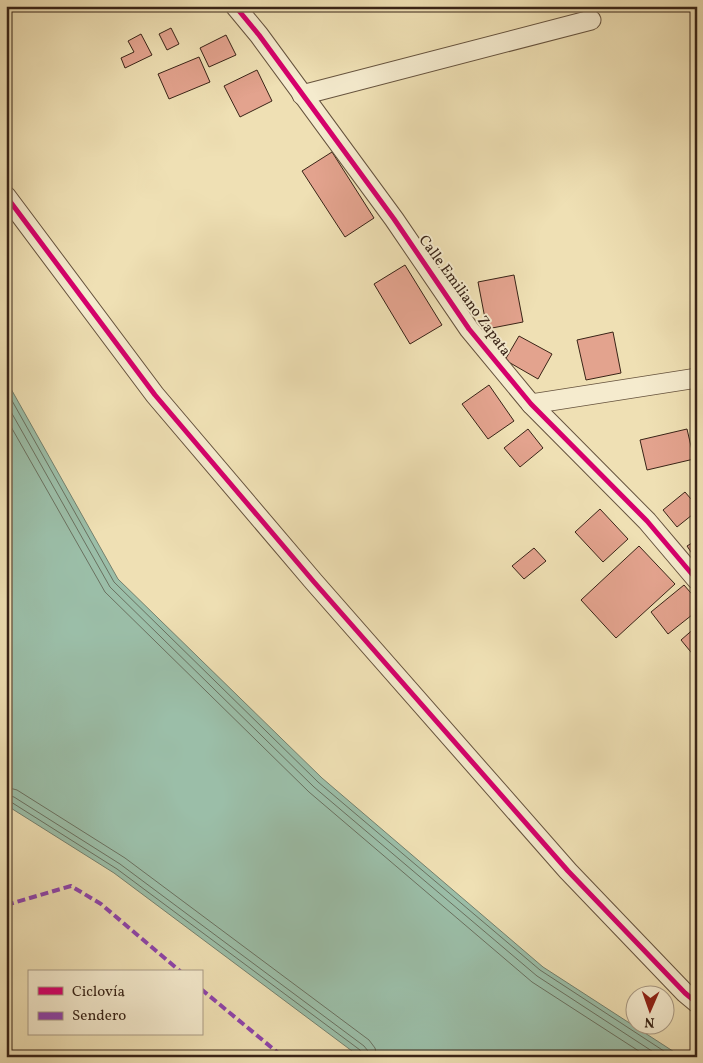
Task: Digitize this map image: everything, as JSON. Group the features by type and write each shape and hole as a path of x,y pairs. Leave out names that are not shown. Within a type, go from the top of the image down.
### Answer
{"street":[{"name":"Calle Emiliano Zapata","path":"235,6 394,219 469,329 531,404 647,521 697,580"},
{"path":"302,95 591,20"},
{"path":"6,196 155,395 314,582 568,871 684,993 697,1003"},
{"path":"531,404 697,378"}],"water":[{"path":"6,380 118,579 322,778 543,967 626,1021 626,1036 650,1036 682,1057 360,1057 114,873 6,805"}],"building":[{"path":"171,28 179,44 167,50 159,34"},
{"path":"141,34 152,55 125,68 121,58 134,52 128,41"},
{"path":"226,35 236,55 209,67 200,48"},
{"path":"199,57 210,82 169,99 158,74"},
{"path":"257,70 272,101 240,117 224,86"},
{"path":"332,152 374,218 345,237 302,171"},
{"path":"405,265 442,325 410,344 374,284"},
{"path":"514,275 523,322 487,329 478,282"},
{"path":"613,332 621,373 586,380 577,340"},
{"path":"519,336 552,354 538,379 505,360"},
{"path":"489,385 514,421 488,439 462,404"},
{"path":"528,429 543,448 520,467 504,448"},
{"path":"687,429 694,459 647,470 640,440"},
{"path":"685,492 697,506 697,511 677,527 663,510"},
{"path":"600,509 628,539 603,562 575,532"},
{"path":"697,540 697,561 687,546"},
{"path":"639,546 675,584 616,638 581,600"},
{"path":"534,548 546,561 524,579 512,566"},
{"path":"684,585 697,600 697,611 668,634 651,612"},
{"path":"697,626 697,655 695,657 681,640"}],"marked path":[{"path":"6,905 71,886 101,904 179,970"},
{"path":"202,990 283,1057"}],"cycle path":[{"path":"235,6 259,35 394,219 469,329 531,404 647,521 697,580"},
{"path":"6,196 155,395 314,582 568,871 685,993 697,1003"}]}
